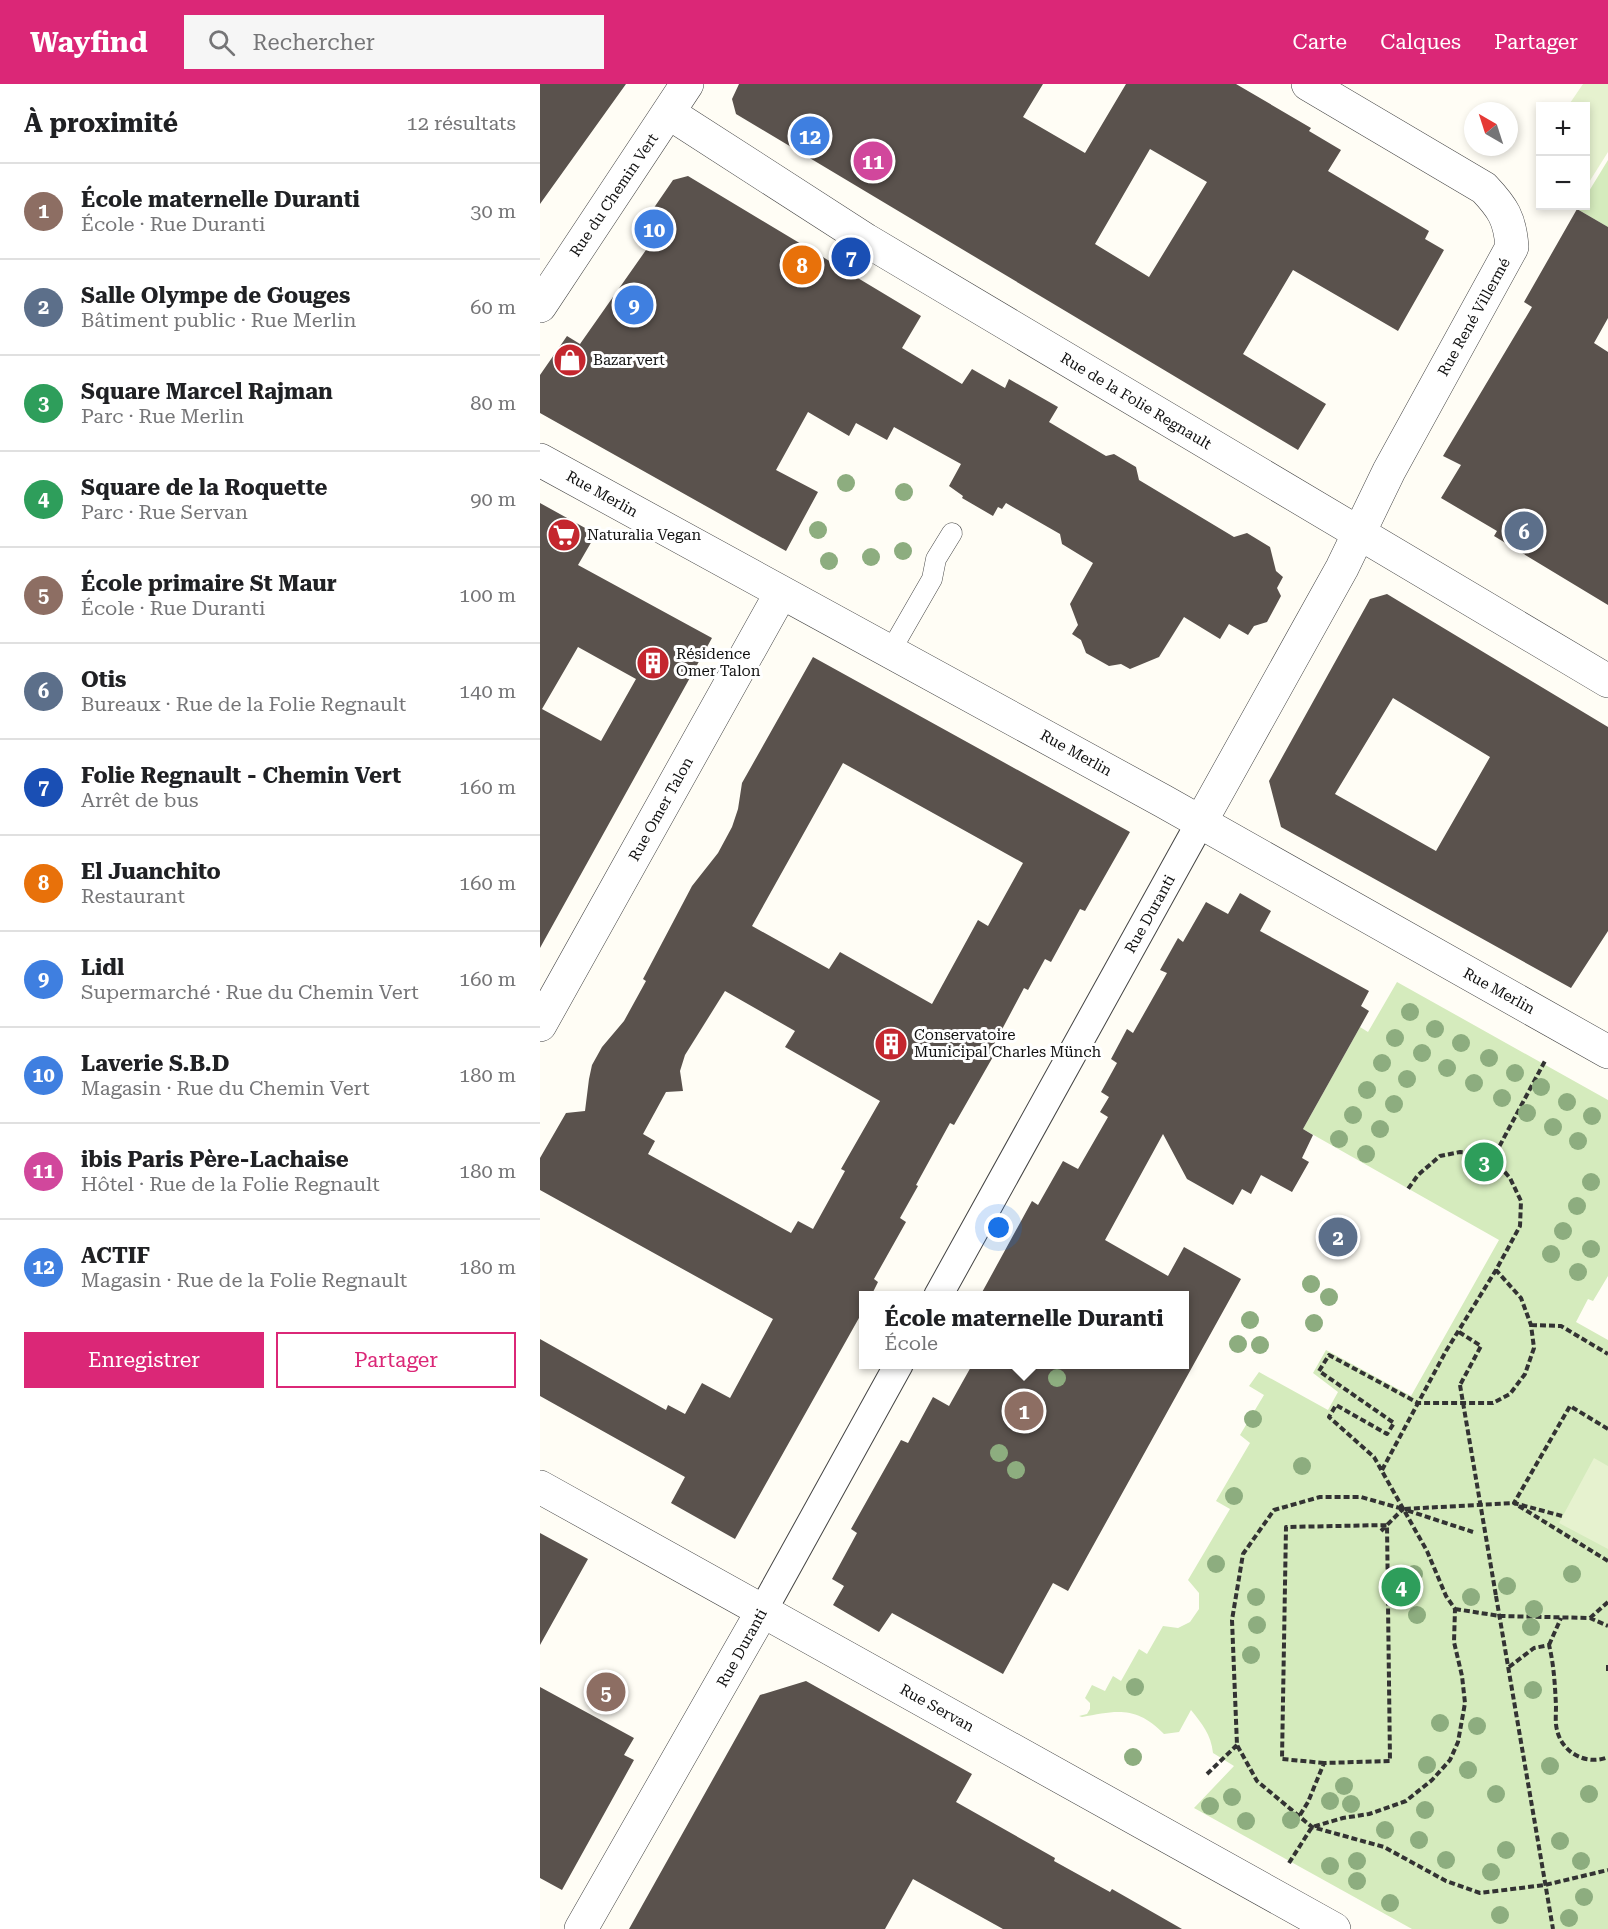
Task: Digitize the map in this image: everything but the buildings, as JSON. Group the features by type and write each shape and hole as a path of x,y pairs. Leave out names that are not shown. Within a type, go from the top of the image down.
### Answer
{"street":[{"name":"Rue du Chemin Vert","path":"540,306 687,84"},
{"name":"Rue René Villermé","path":"1308,84 1484,188 1505,212 1511,235 1512,247 1389,471 1359,532"},
{"name":"Rue de la Folie Regnault","path":"669,113 866,240 1608,681"},
{"name":"Rue Merlin","path":"540,460 1200,823 1608,1052"},
{"name":"Rue Duranti","path":"941,1291 1331,588 1359,532"},
{"name":"Rue Omer Talon","path":"540,1025 781,593"},
{"name":"Rue Duranti","path":"581,1929 763,1610 897,1369"},
{"name":"Rue Servan","path":"540,1487 1334,1929"}],"lane":[{"path":"890,652 932,579 936,559 952,533"}],"path":[{"path":"1491,1162 1548,1055"},
{"path":"1382,1470 1446,1351 1520,1226 1521,1201 1510,1178 1503,1170 1480,1154 1460,1152 1440,1156 1418,1175 1408,1190"},
{"path":"1287,1868 1312,1827 1343,1818 1369,1814 1406,1801 1432,1780 1450,1760 1458,1742 1465,1703 1462,1676 1454,1642 1455,1609 1446,1596 1427,1551 1374,1456 1329,1417 1336,1405 1387,1434 1394,1423 1320,1371 1329,1355 1418,1404 1493,1404 1510,1394 1525,1374 1534,1348 1531,1325 1521,1298 1496,1270"},
{"path":"1531,1325 1561,1326 1608,1354"},
{"path":"1459,1332 1481,1346 1460,1385 1553,1929"},
{"path":"1514,1503 1570,1406 1608,1429"},
{"path":"1473,1532 1361,1497 1320,1497 1274,1510 1244,1554 1232,1620 1237,1745 1257,1781 1312,1827 1384,1848 1446,1881 1480,1893 1545,1885 1608,1870"},
{"path":"1514,1503 1608,1561"},
{"path":"1381,1531 1404,1509 1514,1503 1562,1516"},
{"path":"1387,1526 1390,1761 1324,1763 1282,1759 1286,1527 1387,1526"},
{"path":"1590,1618 1608,1602"},
{"path":"1455,1609 1500,1616 1590,1618 1608,1626"},
{"path":"1561,1617 1550,1645 1557,1731 1565,1747 1583,1760 1600,1761 1608,1757"},
{"path":"1509,1667 1534,1648 1550,1645"},
{"path":"1608,1665 1608,1671"},
{"path":"1207,1774 1237,1745"},
{"path":"1300,1815 1308,1802 1324,1763"}],"green space":[{"path":"1583,84 1608,84 1608,152 1590,181 1590,102 1571,102"},
{"path":"1608,160 1608,227 1579,210 1590,210 1590,189"},
{"path":"1397,982 1608,1100 1608,1276 1593,1301 1588,1299 1576,1322 1608,1340 1608,1929 1412,1929 1194,1808 1234,1766 1213,1753 1208,1735 1191,1710 1179,1732 1164,1734 1145,1719 1126,1712 1079,1716 1087,1714 1090,1709 1090,1703 1085,1698 1092,1685 1105,1691 1113,1676 1121,1681 1139,1649 1147,1654 1163,1626 1178,1628 1190,1622 1199,1609 1199,1593 1188,1580 1230,1509 1216,1501 1250,1443 1240,1435 1264,1395 1249,1386 1259,1372 1328,1410 1338,1392 1313,1373 1326,1350 1411,1396 1499,1240 1303,1129 1360,1027 1368,1032"},
{"path":"1594,1458 1608,1466 1608,1549 1559,1523"}],"place":[{"name":"ACTIF","path":"810,136"},
{"name":"ibis Paris Père-Lachaise","path":"873,161"},
{"name":"Laverie S.B.D","path":"654,229"},
{"name":"Folie Regnault - Chemin Vert","path":"851,257"},
{"name":"El Juanchito","path":"802,265"},
{"name":"Lidl","path":"634,305"},
{"name":"Bazar vert","path":"570,360"},
{"name":"Otis","path":"1524,531"},
{"name":"Naturalia Vegan","path":"564,535"},
{"name":"Résidence Omer Talon","path":"653,663"},
{"name":"Conservatoire Municipal Charles Münch","path":"891,1044"},
{"name":"Square Marcel Rajman","path":"1484,1162"},
{"name":"Salle Olympe de Gouges","path":"1338,1237"},
{"name":"École maternelle Duranti","path":"1024,1411"},
{"name":"Square de la Roquette","path":"1401,1587"},
{"name":"École primaire St Maur","path":"606,1692"}]}
